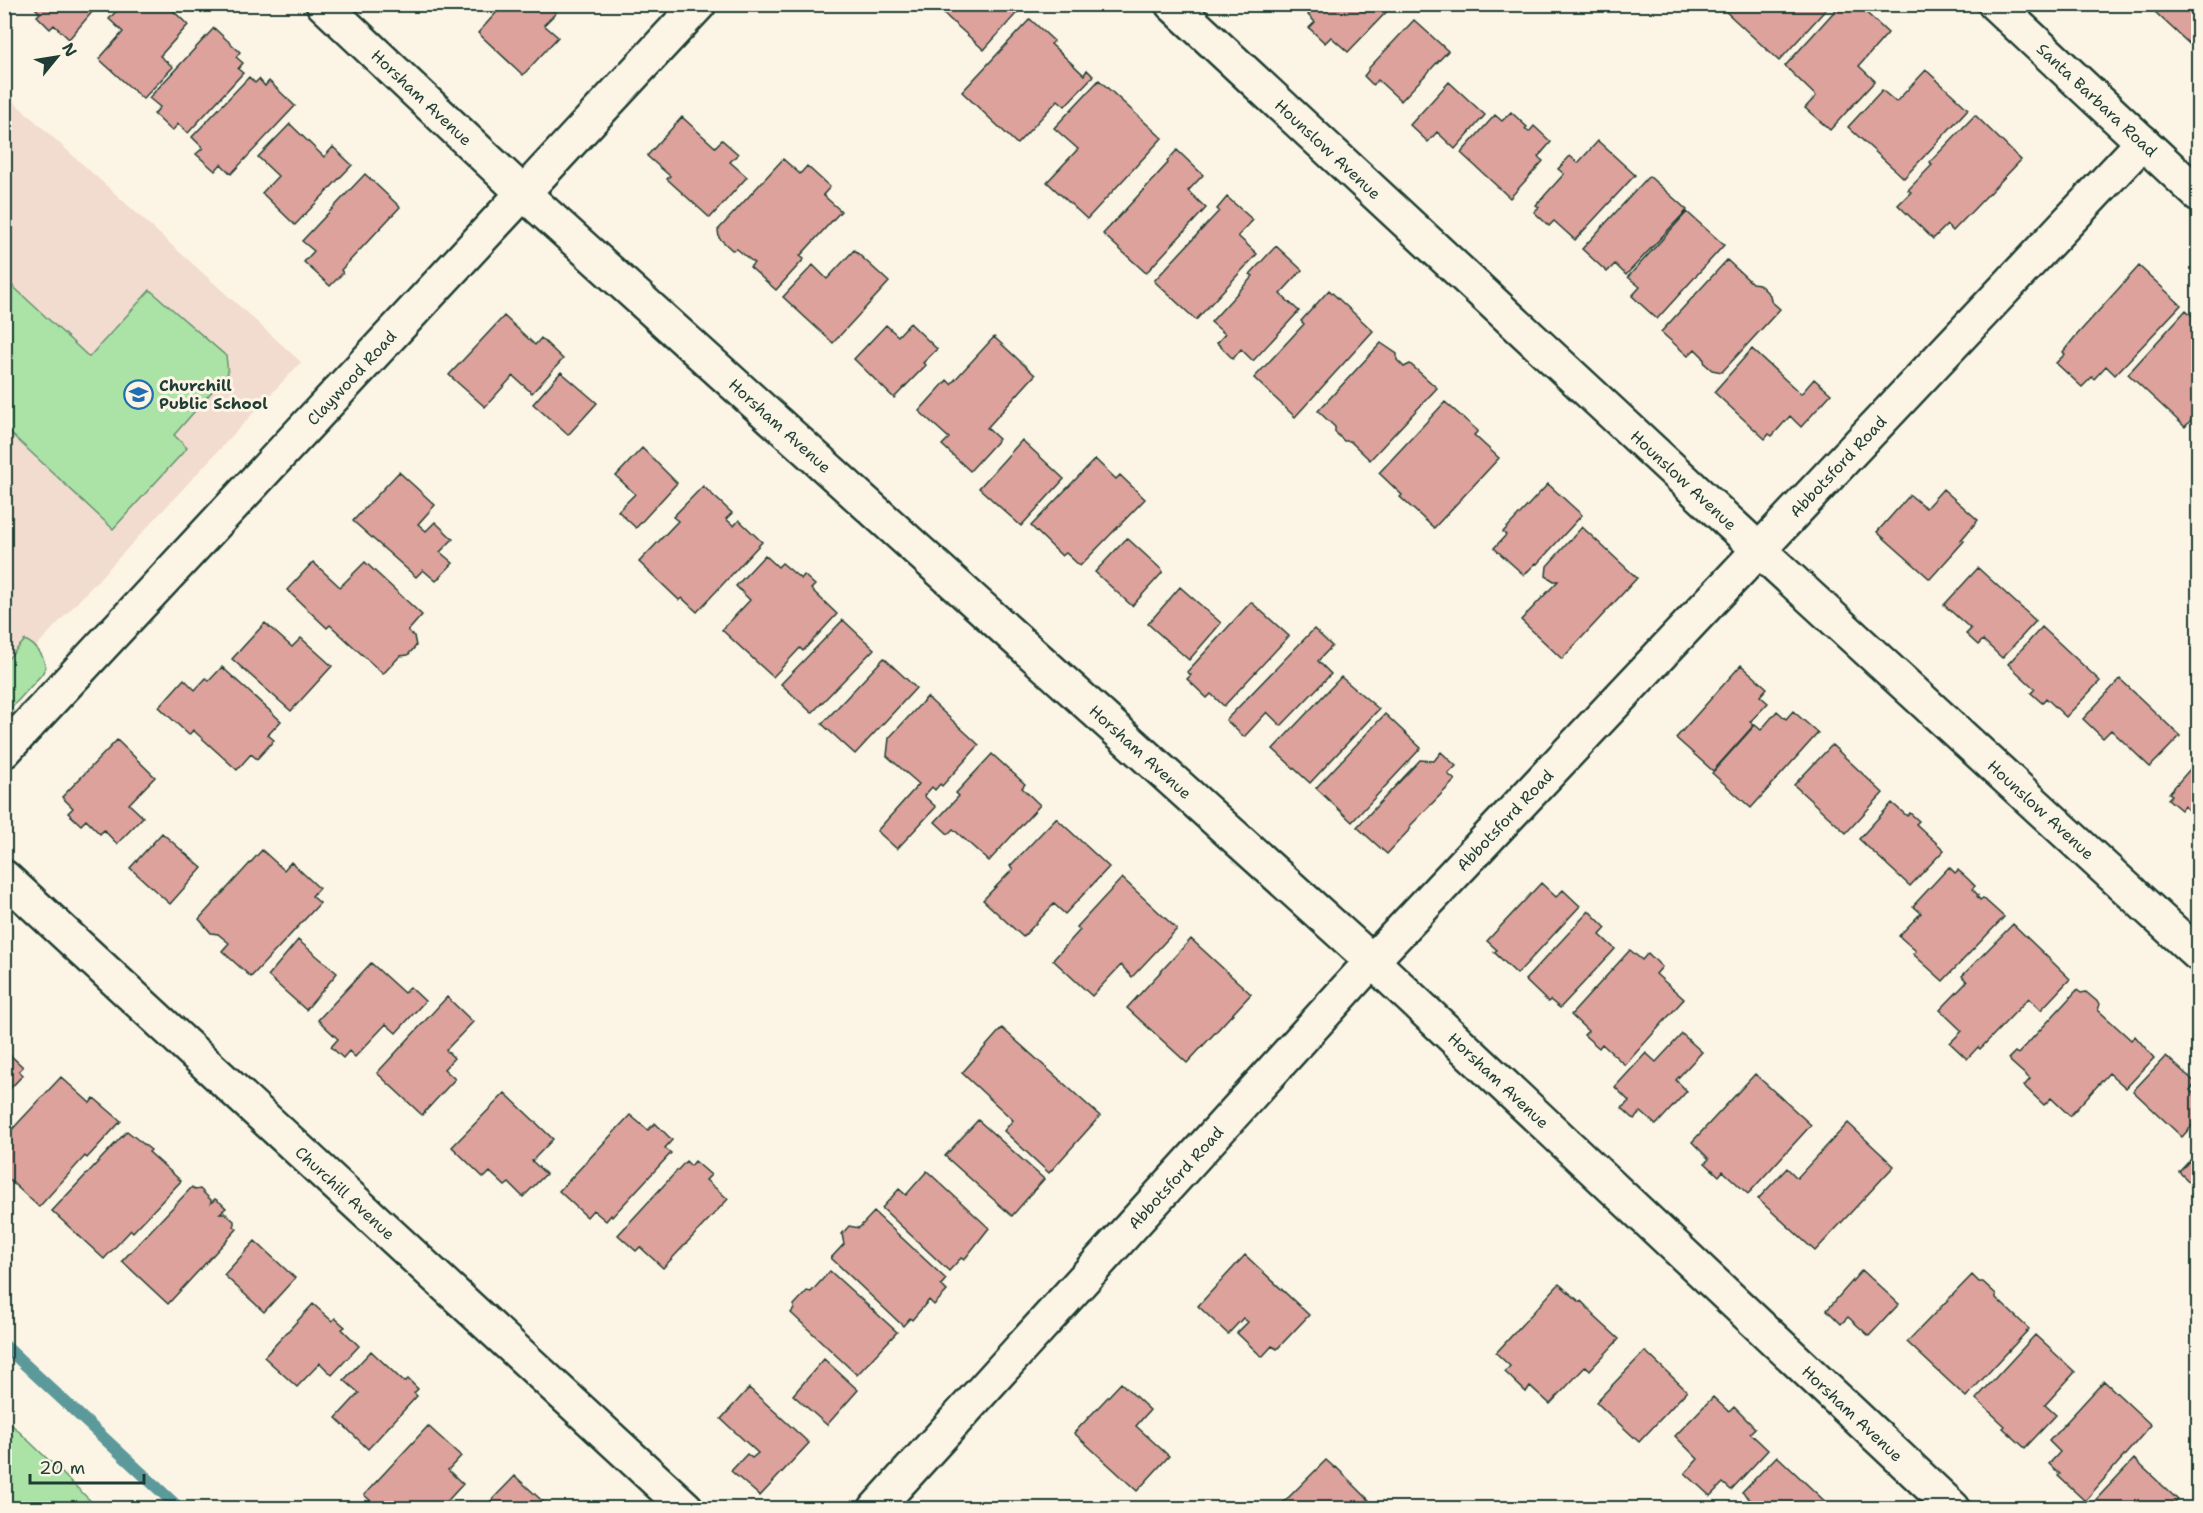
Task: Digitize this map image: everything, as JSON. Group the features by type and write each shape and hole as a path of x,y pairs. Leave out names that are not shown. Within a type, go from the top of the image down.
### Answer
{"street":[{"name":"Horsham Avenue","path":"323,4 524,194 1372,961 1953,1509"},
{"name":"Claywood Road","path":"4,751 699,4"},
{"name":"Hounslow Avenue","path":"1172,4 1758,549 2199,954"},
{"name":"Santa Barbara Road","path":"1995,4 2199,194"},
{"name":"Abbotsford Road","path":"876,1509 1372,961 2143,142"},
{"name":"Churchill Avenue","path":"4,877 686,1509"}],"shaded area":[{"name":"Churchill Public School","path":"4,93 301,362 5,680 4,680"}],"green space":[{"path":"4,278 89,357 150,290 226,356 228,373 174,435 187,448 113,529 5,428"},
{"path":"25,640 39,651 45,668 5,715 5,662"},
{"path":"5,1418 98,1508 5,1508"}],"building":[{"path":"31,4 99,4 69,39 54,25 50,29 37,16 40,13"},
{"path":"123,4 166,4 188,25 160,56 173,67 143,99 99,59 123,32 109,19"},
{"path":"504,4 547,4 556,13 544,25 558,37 523,75 478,33"},
{"path":"933,4 1022,4 1023,6 984,50"},
{"path":"1318,4 1394,4 1348,52 1331,37 1325,43 1309,28 1315,22 1308,15"},
{"path":"1727,4 1831,4 1779,61 1723,9"},
{"path":"1841,4 1857,4 1888,33 1859,66 1875,81 1830,130 1805,108 1816,96 1785,66"},
{"path":"2162,4 2198,4 2198,52 2155,12"},
{"path":"1030,19 1054,41 1051,44 1084,75 1087,70 1093,76 1065,106 1058,100 1017,144 962,92"},
{"path":"1414,20 1448,51 1401,101 1378,80 1373,85 1364,76"},
{"path":"214,28 240,52 236,57 243,63 238,69 243,73 188,133 178,124 172,131 154,114 160,107 149,98"},
{"path":"1926,70 1968,109 1904,178 1848,127 1882,90 1896,102"},
{"path":"249,77 255,83 259,79 265,86 269,81 295,106 231,174 221,164 215,171 196,154 203,148 192,137"},
{"path":"1099,80 1162,138 1087,219 1047,182 1078,149 1054,128"},
{"path":"1449,82 1485,115 1455,149 1437,132 1428,142 1410,125"},
{"path":"1511,112 1527,127 1525,129 1529,132 1534,126 1551,142 1538,157 1543,161 1510,198 1461,153 1495,115 1502,121"},
{"path":"1975,115 2021,160 1953,231 1947,225 1933,239 1898,205 1911,192 1908,190 1932,165 1930,162"},
{"path":"682,117 715,147 722,140 738,154 730,162 747,177 710,218 667,179 670,176 647,156"},
{"path":"290,124 324,157 333,147 352,165 295,225 262,193 278,176 258,157"},
{"path":"1598,141 1635,175 1575,240 1554,221 1549,226 1534,212 1539,207 1536,205 1564,174 1558,169 1570,156 1578,163"},
{"path":"1177,150 1203,175 1188,191 1206,208 1146,273 1103,234 1168,163 1167,161"},
{"path":"783,159 800,174 807,166 830,187 823,195 841,211 800,256 804,259 776,290 750,267 754,263 737,249 732,250 719,238 718,230"},
{"path":"365,174 400,207 341,270 343,273 330,286 304,262 314,251 302,241"},
{"path":"1649,176 1687,210 1626,275 1615,264 1607,272 1582,249"},
{"path":"1227,197 1253,220 1238,236 1257,254 1196,320 1154,281 1219,211 1217,209"},
{"path":"1687,212 1724,245 1657,319 1632,296 1640,287 1628,277"},
{"path":"1276,246 1302,270 1280,294 1299,311 1253,361 1241,349 1233,359 1217,343 1225,334 1211,322 1253,276 1250,274"},
{"path":"854,250 889,282 833,343 783,297 813,265 827,279"},
{"path":"1727,260 1752,283 1759,284 1780,309 1722,372 1712,370 1695,349 1688,356 1661,332"},
{"path":"2139,266 2181,305 2115,375 2106,366 2094,379 2092,377 2082,387 2056,363 2065,354 2063,352 2074,338"},
{"path":"1329,290 1373,331 1295,417 1254,378 1304,324 1301,321"},
{"path":"2186,310 2198,321 2198,412 2185,427 2128,374"},
{"path":"504,316 535,345 541,338 563,359 532,393 513,376 485,407 449,375"},
{"path":"910,323 937,349 923,363 926,365 894,398 854,359 886,325 898,336"},
{"path":"994,337 1035,375 987,428 999,439 970,471 942,445 949,438 919,411 947,380 951,384"},
{"path":"1381,343 1397,354 1397,360 1404,367 1410,364 1437,388 1370,460 1350,441 1344,441 1335,432 1335,427 1318,411"},
{"path":"1752,349 1801,394 1814,379 1831,394 1801,427 1790,416 1772,436 1769,434 1765,439 1714,392"},
{"path":"561,372 597,403 568,435 533,404"},
{"path":"1445,402 1478,431 1474,435 1499,458 1434,528 1400,497 1402,495 1379,473"},
{"path":"1022,440 1064,479 1021,526 979,488"},
{"path":"642,448 677,483 636,528 618,511 635,494 616,476"},
{"path":"1095,459 1116,479 1120,475 1145,499 1080,566 1066,553 1062,556 1031,526"},
{"path":"399,472 435,505 418,524 426,531 435,522 453,539 440,552 453,563 436,581 423,570 416,577 353,521"},
{"path":"1548,484 1582,515 1524,575 1494,548 1506,535 1503,532"},
{"path":"703,486 732,513 726,519 734,526 739,520 762,542 697,612 682,598 679,600 639,562 678,521 673,517"},
{"path":"1943,489 1978,520 1961,540 1964,541 1930,579 1877,532 1910,495 1926,508"},
{"path":"1582,527 1637,578 1562,659 1521,620 1558,581 1546,576 1547,566"},
{"path":"1127,538 1162,570 1162,573 1132,606 1095,572"},
{"path":"765,555 778,567 782,563 801,579 804,575 815,585 811,589 837,614 803,651 800,648 773,677 722,630 750,600 736,586"},
{"path":"313,562 340,587 365,562 422,615 408,631 414,636 416,646 408,655 400,656 383,674 330,625 327,628 287,590"},
{"path":"1978,568 2036,621 2002,658 1983,640 1978,645 1966,634 1971,629 1944,605"},
{"path":"1180,587 1221,623 1189,660 1148,624"},
{"path":"1251,602 1289,636 1224,706 1211,694 1207,698 1187,679 1191,675 1187,672"},
{"path":"843,620 874,649 812,713 781,684"},
{"path":"265,623 292,647 301,638 332,666 291,711 232,659"},
{"path":"2042,627 2100,681 2066,717 2046,698 2042,703 2031,693 2035,689 2008,664"},
{"path":"1314,629 1332,646 1318,661 1331,674 1281,726 1267,712 1244,737 1226,720"},
{"path":"884,658 916,688 855,754 822,724"},
{"path":"1741,665 1767,688 1760,696 1768,703 1750,722 1754,725 1713,771 1676,738"},
{"path":"222,667 281,721 268,735 274,740 257,759 251,754 237,770 193,730 189,735 159,707 184,679 195,690 206,678 209,681"},
{"path":"1341,677 1379,709 1310,783 1273,749"},
{"path":"2120,679 2180,736 2150,767 2111,730 2103,738 2083,719"},
{"path":"927,697 979,745 942,786 940,784 935,790 932,787 924,796 936,807 897,849 877,831 919,784 887,756 889,738"},
{"path":"1777,711 1786,719 1793,711 1818,733 1751,808 1712,773 1755,725 1761,730"},
{"path":"1385,714 1421,748 1352,822 1316,788"},
{"path":"117,740 155,777 129,804 143,817 117,844 104,830 100,834 86,820 81,825 68,813 73,808 62,797"},
{"path":"1832,745 1883,793 1846,833 1794,785"},
{"path":"1441,752 1456,766 1448,774 1455,780 1409,827 1411,828 1387,854 1357,827 1420,760 1434,761"},
{"path":"992,754 1025,784 1022,788 1040,805 989,861 953,829 948,834 935,822 959,796 956,793"},
{"path":"2198,760 2198,820 2184,806 2181,810 2168,799 2172,795 2169,793"},
{"path":"1892,803 1907,816 1910,813 1919,821 1916,824 1944,850 1910,886 1859,839"},
{"path":"1056,818 1109,867 1065,914 1054,904 1023,937 983,900 1013,869 1010,866"},
{"path":"162,833 202,868 170,904 130,868"},
{"path":"262,850 284,870 291,862 319,888 312,896 320,903 251,977 222,951 229,943 218,934 211,933 199,919"},
{"path":"1949,867 1955,873 1958,870 1967,878 1975,886 1972,889 1980,900 1983,898 2004,917 1943,981 1913,954 1916,951 1899,936 1921,913 1913,906"},
{"path":"1122,878 1177,929 1132,977 1121,965 1092,996 1053,960 1080,930 1077,927"},
{"path":"1541,883 1556,897 1563,890 1580,906 1517,974 1494,952 1497,950 1487,941"},
{"path":"1589,911 1606,928 1600,935 1615,949 1560,1008 1550,1000 1548,1002 1525,980"},
{"path":"2013,924 2070,979 2041,1010 2029,998 1980,1049 1978,1047 1967,1059 1950,1043 1962,1031 1940,1010 1967,982 1962,976"},
{"path":"1191,939 1251,994 1187,1063 1127,1008"},
{"path":"298,940 337,973 306,1010 268,976"},
{"path":"1630,950 1642,960 1648,953 1662,967 1656,974 1684,999 1625,1065 1602,1044 1599,1048 1584,1035 1588,1031 1571,1015"},
{"path":"371,963 404,993 410,987 425,1001 396,1033 386,1024 355,1057 349,1051 343,1058 331,1047 338,1039 318,1020"},
{"path":"2077,990 2081,993 2086,992 2100,1004 2098,1010 2131,1040 2135,1036 2154,1058 2126,1088 2109,1073 2070,1116 2051,1098 2044,1105 2024,1086 2030,1079 2009,1058 2015,1052 2018,1054"},
{"path":"447,997 473,1022 446,1050 454,1058 444,1069 455,1079 422,1115 377,1073"},
{"path":"1002,1028 1100,1116 1049,1173 1004,1131 1013,1120 962,1073"},
{"path":"1682,1034 1702,1052 1676,1080 1687,1091 1656,1125 1641,1112 1634,1119 1622,1108 1629,1101 1615,1087 1646,1053 1656,1062"},
{"path":"7,1052 23,1067 19,1071 23,1075 4,1095 4,1055"},
{"path":"2166,1056 2196,1083 2190,1090 2198,1098 2198,1119 2182,1137 2133,1091"},
{"path":"1755,1074 1811,1125 1748,1194 1723,1171 1719,1176 1705,1163 1709,1159 1692,1142"},
{"path":"61,1077 90,1103 94,1098 121,1121 87,1158 85,1156 39,1207 4,1175 4,1138"},
{"path":"505,1093 553,1139 532,1161 546,1174 523,1197 509,1183 505,1186 490,1172 484,1178 452,1147"},
{"path":"630,1115 648,1130 655,1123 672,1140 665,1148 671,1153 612,1217 611,1215 606,1221 593,1210 587,1217 559,1191"},
{"path":"978,1120 1044,1179 1012,1216 945,1156"},
{"path":"1848,1123 1894,1166 1815,1251 1758,1199 1787,1168 1797,1178"},
{"path":"127,1131 151,1150 149,1152 181,1181 104,1259 52,1211"},
{"path":"2198,1147 2198,1190 2179,1172 2193,1157 2191,1155"},
{"path":"686,1161 691,1166 695,1161 711,1175 706,1180 728,1199 663,1268 640,1247 636,1251 618,1235"},
{"path":"927,1171 989,1228 964,1260 961,1258 949,1271 882,1208 899,1189 906,1195"},
{"path":"192,1187 195,1190 200,1189 211,1200 211,1203 215,1199 221,1203 226,1208 220,1213 225,1213 234,1221 237,1229 168,1304 122,1261"},
{"path":"874,1212 946,1279 941,1285 947,1291 934,1305 929,1300 912,1320 910,1318 903,1326 831,1258 844,1244 842,1234 849,1226 859,1228"},
{"path":"255,1241 295,1278 264,1312 224,1275"},
{"path":"1245,1255 1309,1315 1277,1349 1272,1346 1262,1357 1237,1333 1248,1322 1243,1318 1228,1334 1198,1306"},
{"path":"1862,1270 1899,1304 1869,1336 1848,1317 1841,1324 1827,1310"},
{"path":"830,1271 897,1332 857,1375 791,1313 794,1305 807,1291 811,1292"},
{"path":"1972,1275 1996,1294 1996,1298 2029,1329 1966,1397 1907,1342"},
{"path":"1559,1284 1581,1301 1619,1339 1590,1370 1586,1366 1550,1404 1530,1386 1526,1392 1505,1372 1510,1366 1496,1353"},
{"path":"313,1304 332,1321 335,1318 345,1327 342,1329 359,1346 332,1375 320,1363 297,1387 264,1357"},
{"path":"2035,1335 2075,1372 2045,1405 2056,1415 2025,1448 1976,1399"},
{"path":"371,1351 404,1382 408,1379 418,1389 414,1393 417,1396 368,1449 336,1418 359,1393 344,1380"},
{"path":"1645,1351 1687,1391 1639,1442 1596,1402"},
{"path":"824,1359 858,1390 827,1425 793,1395"},
{"path":"2104,1381 2151,1425 2085,1501 2058,1476 2060,1474 2049,1464 2060,1452 2049,1441"},
{"path":"1121,1383 1150,1410 1136,1426 1169,1456 1137,1491 1074,1433"},
{"path":"749,1388 809,1443 760,1496 731,1471 747,1454 752,1458 758,1453 721,1419"},
{"path":"1713,1397 1729,1412 1734,1407 1755,1428 1750,1433 1768,1450 1731,1490 1723,1483 1710,1496 1685,1473 1698,1459 1675,1436"},
{"path":"428,1426 461,1456 448,1470 463,1484 441,1508 379,1508 364,1495"},
{"path":"1777,1456 1832,1508 1759,1508 1742,1492"},
{"path":"2134,1459 2178,1500 2169,1508 2090,1508 2089,1507"},
{"path":"1326,1460 1369,1500 1361,1508 1278,1508"},
{"path":"515,1476 550,1508 484,1508"}],"waterway":[{"path":"4,1345 179,1508"}],"place":[{"name":"Churchill Public School","path":"138,394"}]}
